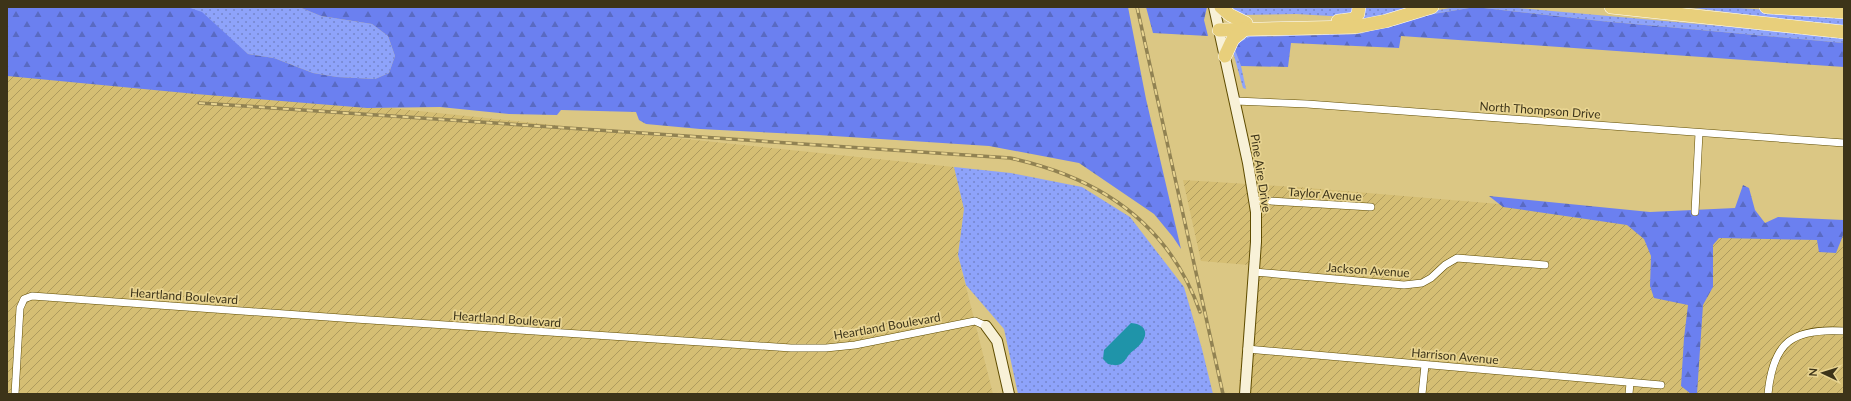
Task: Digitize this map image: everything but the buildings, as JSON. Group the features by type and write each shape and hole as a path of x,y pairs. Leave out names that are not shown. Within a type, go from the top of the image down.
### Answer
{"highway":[{"path":"1221,7 1245,26 1360,27 1432,7"},
{"path":"1219,27 1347,21 1356,17 1359,7"},
{"path":"1611,7 1844,32"},
{"path":"1766,7 1844,12"},
{"path":"1225,56 1233,39 1245,26"}],"street":[{"name":"Pine Aire Drive","path":"1214,7 1235,101 1254,200 1256,234 1245,394"},
{"name":"North Thompson Drive","path":"1235,101 1308,104 1844,143"},
{"path":"1695,212 1699,132"},
{"name":"Taylor Avenue","path":"1254,200 1371,208"},
{"name":"Jackson Avenue","path":"1254,272 1404,285 1422,283 1431,278 1445,265 1457,258 1545,265"},
{"name":"Heartland Boulevard","path":"15,394 20,308 24,299 32,296 319,317 790,348 826,348 855,344 975,321 986,326"},
{"path":"986,326 997,341 1009,394"},
{"path":"1768,394 1773,365 1778,353 1787,343 1796,336 1806,332 1822,330 1844,331"},
{"name":"Harrison Avenue","path":"1247,349 1661,385"},
{"path":"1422,394 1425,365"},
{"path":"1629,394 1630,383"}],"shaded area":[{"path":"187,7 299,7 321,16 372,24 388,36 395,56 389,73 375,79 337,77 313,73 274,58 248,54"},
{"path":"1228,7 1357,7 1347,17 1296,14 1239,15"},
{"path":"1364,7 1421,7 1358,21"},
{"path":"1456,7 1475,7 1416,17 1360,34 1250,37 1235,50 1241,66 1246,89 1243,88 1233,52 1235,44 1248,33 1416,14"},
{"path":"1475,7 1506,7 1844,37 1844,43 1601,21"},
{"path":"1686,7 1723,7 1844,15 1844,27"},
{"path":"7,68 954,167 964,209 958,255 993,394 7,394"},
{"path":"954,167 1011,173 1082,187 1130,217 1184,287 1213,394 1018,394 1004,329 966,285 958,255 964,209"},
{"path":"1183,180 1296,187 1844,233 1844,394 1241,394 1239,387 1249,265 1201,261"},
{"path":"1131,323 1138,324 1145,330 1142,342 1122,364 1108,364 1103,359 1104,350"}],"green space":[{"path":"7,7 187,7 202,12 248,54 274,58 313,73 337,77 375,79 389,73 395,56 388,36 372,24 321,16 299,7 1128,7 1146,99 1181,249 1154,214 1079,163 989,146 700,129 646,124 639,120 636,112 561,110 557,115 509,114 440,107 367,108 7,76"},
{"path":"1146,7 1207,7 1204,20 1208,36 1153,33"},
{"path":"1475,7 1601,21 1844,43 1844,67 1401,36 1399,48 1291,43 1288,67 1241,66 1235,50 1240,42 1250,37 1360,34 1416,17"},
{"path":"1743,185 1749,188 1755,210 1765,223 1778,217 1844,220 1844,233 1836,253 1819,252 1817,240 1719,238 1713,245 1713,287 1703,305 1697,394 1691,394 1681,386 1688,305 1654,298 1650,286 1651,256 1644,239 1627,225 1503,207 1489,196 1650,212 1735,208"}],"railway":[{"path":"1137,7 1223,394"},
{"path":"199,103 1010,158 1042,166 1072,178 1101,192 1126,209 1149,229 1170,253 1187,281 1200,312"}]}
